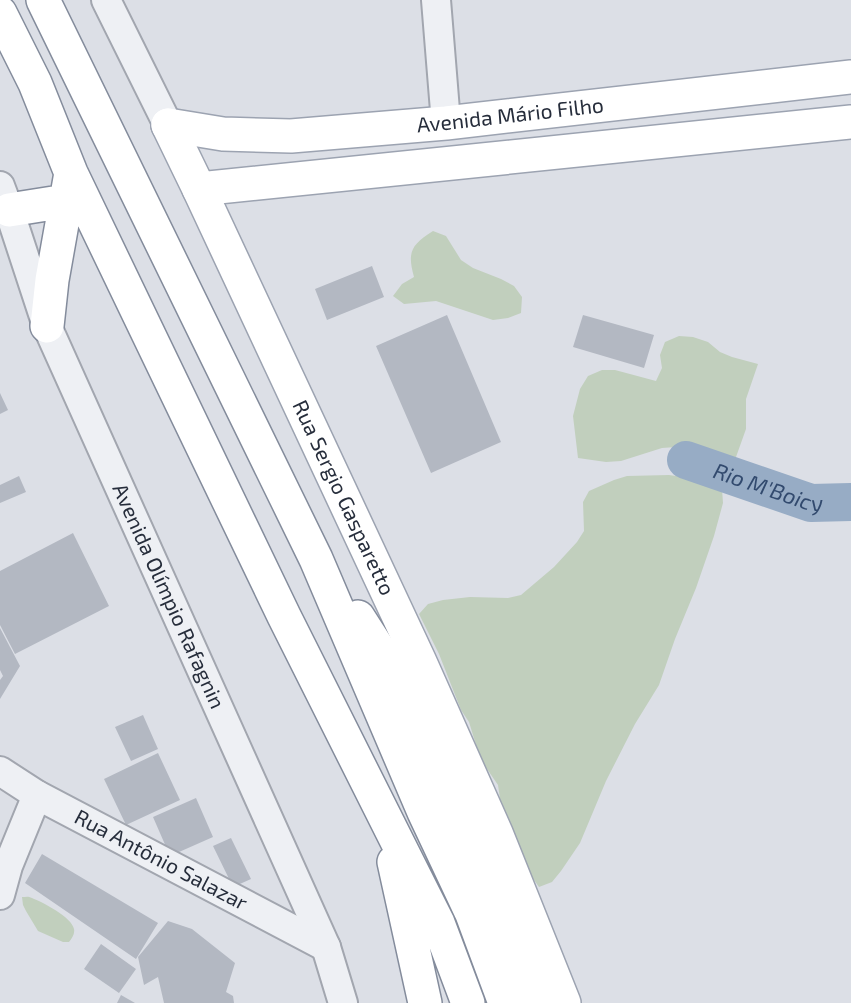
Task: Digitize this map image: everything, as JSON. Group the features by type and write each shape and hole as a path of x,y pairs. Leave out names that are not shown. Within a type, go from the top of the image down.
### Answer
{"main road":[{"path":"43,0 316,559 424,812 472,914 505,1003"},
{"path":"0,13 35,84 69,187 438,923 468,1003"},
{"name":"Avenida Mário Filho","path":"168,125 223,135 291,136 446,123 851,77"},
{"name":"Avenida Mário Filho","path":"199,189 851,122"},
{"name":"Rua Sergio Gasparetto","path":"168,125 420,662 496,833 564,1003"},
{"path":"5,198 69,187"},
{"path":"47,326 52,280 69,187"},
{"path":"316,559 385,659 440,769 513,931 539,1003"},
{"path":"383,811 425,1003"}],"street":[{"name":"Rua Sergio Gasparetto","path":"106,0 168,125"},
{"path":"436,0 446,123"},
{"name":"Avenida Olímpio Rafagnin","path":"5,198 47,326 326,947 344,1003"},
{"name":"Rua Antônio Salazar","path":"0,771 37,795 326,947"},
{"path":"0,895 8,866 37,795"}],"green space":[{"path":"433,231 446,236 461,260 473,268 514,286 522,297 521,313 493,320 436,301 404,304 393,296 402,284 414,277 411,255 415,245"},
{"path":"679,336 693,337 708,342 720,352 758,364 746,399 746,429 736,457 725,467 710,466 689,452 676,447 662,448 621,461 606,462 578,458 573,416 580,389 588,376 602,370 615,370 656,381 662,368 660,355 665,342"},
{"path":"669,475 703,481 722,489 723,503 714,536 659,685 635,724 606,781 580,843 552,882 539,887 527,870 502,812 498,785 483,763 469,722 461,710 439,654 419,614 428,604 443,600 470,597 508,598 521,595 554,567 577,542 584,531 583,502 589,491 627,476"},
{"path":"22,897 29,897 56,910 68,920 74,931 69,942 63,942 38,931 23,905"}],"building":[{"path":"372,266 384,297 327,320 315,289"},
{"path":"447,315 501,442 431,473 376,346"},
{"path":"583,315 654,335 644,368 573,347"},
{"path":"0,393 8,410 0,414"},
{"path":"19,476 26,492 0,503 0,485"},
{"path":"73,533 109,606 15,654 0,625 0,571"},
{"path":"0,628 20,666 0,699 0,680 3,676 0,670"},
{"path":"143,715 158,749 131,761 115,727"},
{"path":"158,753 180,800 126,825 104,779"},
{"path":"196,798 213,837 170,856 153,817"},
{"path":"231,838 251,879 233,887 213,846"},
{"path":"42,854 158,923 136,959 25,883"},
{"path":"168,921 192,929 235,963 226,992 233,996 234,1003 164,1003 158,977 144,985 138,957"},
{"path":"101,944 136,969 119,993 84,969"},
{"path":"121,995 135,1003 117,1003"}],"waterway":[{"name":"Rio M'Boicy","path":"686,460 811,503 851,502"}]}
